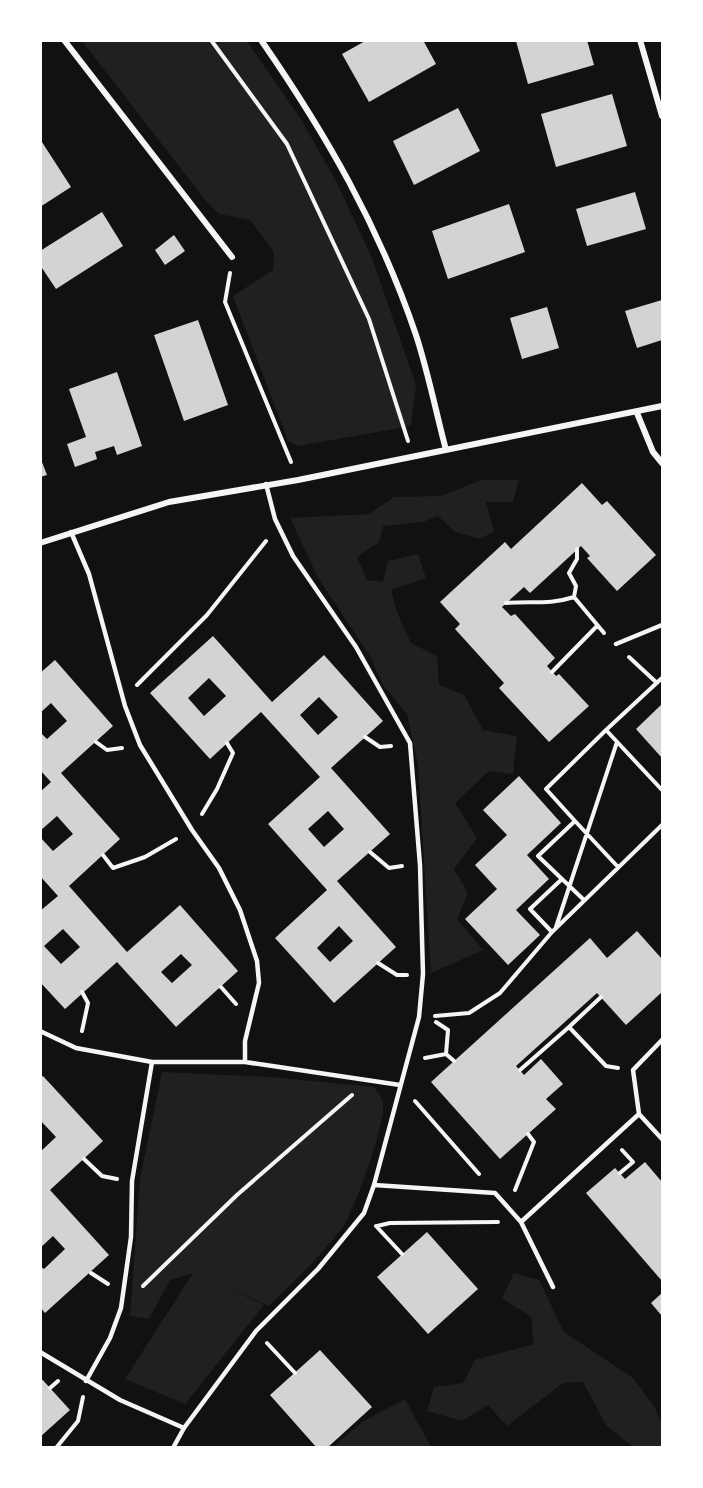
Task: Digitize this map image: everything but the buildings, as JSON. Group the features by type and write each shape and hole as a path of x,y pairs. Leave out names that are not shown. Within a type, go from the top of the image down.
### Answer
{"street":[{"path":"64,40 232,257"},
{"path":"261,40 340,162 388,262 416,337 446,450"},
{"path":"640,40 663,116"},
{"path":"40,543 169,502 298,480 638,413 663,406"},
{"path":"638,413 653,452 663,463"}],"lane":[{"path":"173,1448 184,1428 256,1331 318,1269 364,1213 374,1185 419,1017 423,974 420,865 410,743 356,647 293,556 279,527 266,484"},
{"path":"70,532 89,574 125,706 140,745 192,830 219,867 240,910 257,961 260,983 244,1041 245,1062"},
{"path":"616,644 663,626"},
{"path":"40,1031 76,1048 152,1062 245,1062 371,1078 400,1085"},
{"path":"663,1040 633,1070 639,1114 663,1139"},
{"path":"86,1381 110,1338 121,1308 131,1237 132,1181 152,1062"},
{"path":"521,1222 639,1114"},
{"path":"374,1185 495,1193 521,1222 553,1287"},
{"path":"40,1352 120,1400 184,1428"}],"path":[{"path":"211,40 286,144 369,319 413,457"},
{"path":"232,257 225,302 298,480"},
{"path":"125,706 135,687 207,615 279,527"},
{"path":"506,603 529,601 553,604 574,597 576,586 569,573 577,559 577,549"},
{"path":"552,672 597,626"},
{"path":"618,867 546,789 663,678"},
{"path":"606,730 663,790"},
{"path":"365,737 380,747 410,743"},
{"path":"96,742 107,750 140,745"},
{"path":"554,930 617,742"},
{"path":"575,821 538,856 584,900"},
{"path":"419,1017 469,1013 500,993 554,930 663,825"},
{"path":"370,852 389,868 420,865"},
{"path":"554,930 530,909 562,879"},
{"path":"378,963 397,975 423,974"},
{"path":"76,1048 88,1003 82,992"},
{"path":"520,1070 600,997"},
{"path":"419,1017 433,1020 448,1030 446,1054"},
{"path":"569,1027 606,1066 633,1070"},
{"path":"411,1052 429,1060 446,1054"},
{"path":"446,1054 454,1061"},
{"path":"121,1308 237,1195 371,1078"},
{"path":"400,1085 495,1193"},
{"path":"508,1207 534,1142 528,1134"},
{"path":"611,1139 633,1162 620,1173"},
{"path":"84,1159 102,1176 132,1181"},
{"path":"364,1213 402,1254"},
{"path":"376,1226 390,1223 521,1222"},
{"path":"256,1331 295,1373"},
{"path":"56,1448 78,1421 86,1381"}],"shaded area":[{"path":"82,41 247,41 302,121 336,181 372,258 416,385 411,426 298,446 288,441 233,296 273,270 274,252 250,220 219,214 206,201"},
{"path":"481,480 519,480 513,502 486,502 494,531 480,539 455,532 438,516 423,522 383,526 379,542 357,557 367,580 383,582 388,561 418,554 426,578 391,590 397,612 411,643 437,656 439,685 464,695 483,730 517,736 513,774 489,771 455,803 477,838 454,869 468,893 457,919 483,950 431,973 418,765 407,714 383,685 370,656 318,578 290,518 369,514 394,497 441,496"},
{"path":"162,1072 270,1077 374,1087 383,1103 383,1113 375,1145 355,1202 344,1225 318,1257 269,1306 218,1283 264,1305 185,1404 125,1379 193,1273 170,1280 149,1319 130,1316 140,1179"},
{"path":"514,1273 539,1280 564,1332 633,1378 654,1406 662,1424 662,1447 633,1447 606,1425 583,1382 563,1383 507,1426 488,1405 462,1421 427,1411 434,1387 463,1383 475,1360 534,1344 531,1317 502,1298"},
{"path":"405,1399 431,1447 333,1447 362,1422"}]}
